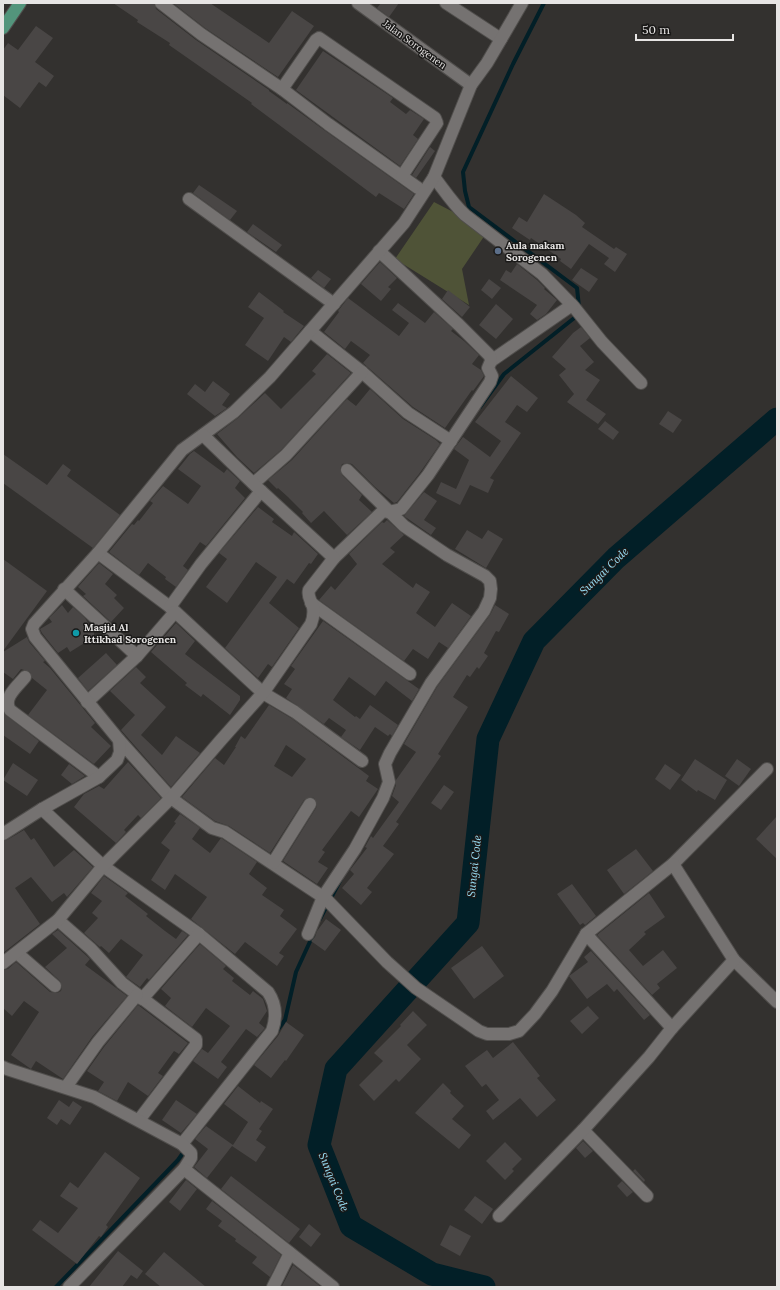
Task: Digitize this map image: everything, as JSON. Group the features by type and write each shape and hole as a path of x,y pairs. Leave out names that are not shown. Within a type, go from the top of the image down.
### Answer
{"main road":[{"path":"3,28 20,3"}],"street":[{"path":"161,3 201,34 282,89 328,124 418,188"},
{"path":"446,3 501,39"},
{"path":"522,3 487,63 472,85 434,177 404,223 270,377 234,412 182,450 98,553 34,624 32,629 33,633 87,702 171,798 212,828 225,832 328,900 387,962 416,988 478,1031 487,1034 509,1034 519,1031 535,1014 552,991 586,934 673,864 767,769"},
{"name":"Jalan Sorogenen","path":"362,4 472,85"},
{"path":"282,89 318,38 435,118 437,123 402,176"},
{"path":"434,177 459,210 542,274 575,309 602,342 641,383"},
{"path":"189,199 334,304"},
{"path":"379,251 459,325 490,356 491,361"},
{"path":"3,963 58,920 103,866 171,798 263,693 311,624 313,612 308,596 308,590 334,558 383,511 389,512 401,509 428,475 490,382 492,376 488,368 491,361 575,309"},
{"path":"310,331 362,372 408,413 451,441"},
{"path":"87,702 137,656 173,610 201,564 258,487 362,372"},
{"path":"203,434 334,558"},
{"path":"308,934 383,798 389,782 385,764 390,753 432,683 484,611 490,598 490,581 485,576 464,566 404,526 347,470"},
{"path":"98,553 173,610 263,693 295,712 362,761"},
{"path":"64,590 137,656"},
{"path":"311,603 410,674"},
{"path":"25,677 8,698 7,706 10,710 99,777"},
{"path":"3,834 99,777 117,760 120,752 119,740"},
{"path":"273,863 310,804"},
{"path":"42,810 103,866 199,934 268,992 272,999 275,1008 275,1023 272,1031 185,1147"},
{"path":"673,864 734,960 777,1002"},
{"path":"58,920 91,950 122,983 193,1036 196,1042 196,1045 186,1059 139,1120"},
{"path":"66,1087 98,1042 199,934"},
{"path":"586,934 672,1028"},
{"path":"17,952 55,986"},
{"path":"499,1216 583,1130 734,960"},
{"path":"3,1067 94,1097 139,1120 185,1147 191,1156 184,1169 69,1287"},
{"path":"583,1130 647,1196"},
{"path":"184,1169 333,1287"},
{"path":"274,1287 290,1253"}],"green space":[{"path":"434,202 461,216 485,235 462,269 469,305 395,259"}],"building":[{"path":"113,3 154,3 156,9 196,40 269,90 414,194 404,209 379,193 376,197 251,104 252,103 169,45 170,43 137,22 138,20"},
{"path":"173,3 210,3 269,43 292,11 314,26 278,77 205,28"},
{"path":"381,3 399,3 389,17 377,8"},
{"path":"36,26 53,38 35,62 54,76 46,87 39,82 20,108 3,95 3,50 8,43 18,50"},
{"path":"323,51 393,98 390,102 406,114 410,110 424,119 413,135 418,139 400,166 296,90"},
{"path":"430,147 435,151 416,178 412,175"},
{"path":"199,185 237,211 230,220 193,193"},
{"path":"544,194 576,215 585,223 582,227 614,249 616,247 627,254 615,272 604,264 609,258 589,244 571,269 560,261 561,259 531,238 530,240 512,228 519,217 527,222"},
{"path":"253,224 282,245 276,252 247,232"},
{"path":"380,262 397,278 388,287 391,289 381,301 361,284"},
{"path":"517,264 537,280 545,288 544,289 557,300 546,314 537,320 530,314 537,305 500,280 506,270 511,273"},
{"path":"581,268 598,279 589,292 572,280"},
{"path":"318,270 331,279 324,288 311,278"},
{"path":"489,279 501,288 492,299 481,290"},
{"path":"448,290 470,307 462,317 442,299"},
{"path":"259,292 284,311 283,312 304,326 291,342 284,337 268,361 245,345 264,318 248,307"},
{"path":"348,298 399,336 409,323 392,310 398,303 425,323 434,312 453,329 451,331 479,355 472,364 481,370 484,376 473,391 472,390 445,428 413,407 363,363 370,355 351,341 345,349 324,332"},
{"path":"496,304 513,319 496,339 479,325"},
{"path":"581,327 590,338 580,346 594,362 585,370 600,380 586,400 606,414 598,424 567,402 574,394 559,375 566,369 552,357 573,333"},
{"path":"327,354 351,373 281,450 254,473 237,457 217,434 238,418 265,393 281,409 316,374 312,371"},
{"path":"511,376 538,398 527,412 517,405 505,422 521,433 490,478 494,480 488,493 470,485 460,505 436,493 441,482 456,489 469,460 454,449 463,437 490,457 501,441 475,422"},
{"path":"213,381 230,394 222,405 227,408 215,416 187,394 195,384 205,392"},
{"path":"370,389 403,419 440,444 419,474 397,502 394,503 375,487 352,464 342,464 340,469 342,475 362,495 359,500 372,512 347,535 324,511 311,523 302,513 303,512 288,497 268,480 292,460 347,399 356,406"},
{"path":"668,411 682,420 673,433 659,424"},
{"path":"605,421 619,432 613,440 598,429"},
{"path":"194,451 224,473 227,469 240,481 235,488 245,498 206,546 200,542 183,566 188,570 176,587 148,563 139,575 109,552 132,524 134,525 138,520 139,521 153,503 150,501 163,486 188,504 201,486 178,469"},
{"path":"3,454 47,485 63,464 71,470 67,476 120,515 93,548 3,483"},
{"path":"424,492 437,501 424,520 436,528 431,535 404,516"},
{"path":"258,507 274,519 272,522 292,536 294,532 318,554 311,564 309,563 294,584 287,579 269,603 299,628 272,667 268,664 258,678 225,648 277,577 256,562 227,603 206,587 227,559 219,553"},
{"path":"387,520 404,535 390,548 395,552 382,564 413,588 416,583 430,592 416,613 435,627 452,603 471,616 448,648 439,642 428,659 413,649 404,661 319,600 331,586 335,590 357,564 349,554 382,522 384,523"},
{"path":"467,530 482,539 488,530 503,539 486,568 455,549"},
{"path":"3,559 47,591 3,651"},
{"path":"99,563 113,574 105,584 117,595 114,598 124,608 111,622 83,596 86,594 78,587"},
{"path":"62,605 68,613 73,607 85,618 94,632 94,637 70,652 67,647 58,653 40,629 52,622 49,618"},
{"path":"495,605 509,614 499,632 496,631 484,653 488,656 479,669 477,667 470,677 467,675 453,697 468,707 438,754 441,756 396,822 399,824 383,846 394,854 367,888 372,892 361,905 342,888 354,874 350,870 367,848 365,847 371,836 373,838 399,802 392,796 396,785 396,780 416,752 404,744 437,687 490,615"},
{"path":"323,621 419,689 412,701 386,681 375,696 349,677 333,700 355,717 356,716 360,719 370,705 398,725 392,736 390,734 388,736 375,727 360,750 341,737 346,730 329,718 324,724 286,698 292,689 284,684 295,669 291,666"},
{"path":"176,623 195,641 185,654 240,696 240,700 230,715 203,694 201,697 185,685 187,683 151,652"},
{"path":"27,637 29,642 45,661 43,662 50,668 95,723 91,727 111,746 94,764 28,715 47,690 32,678 30,672 21,669 13,679 3,672 3,652"},
{"path":"106,653 117,665 88,691 78,678"},
{"path":"136,667 146,677 140,683 166,707 141,735 162,755 176,736 200,753 171,787 121,730 135,715 110,691"},
{"path":"269,705 291,718 369,776 366,781 378,789 359,817 351,811 322,850 325,852 318,862 328,868 317,884 283,861 316,808 317,804 314,798 310,797 304,800 270,853 229,826 215,821 182,797 215,758 224,765 236,747 241,736 245,739","holes":["286,745 306,759 292,777 274,766"]},
{"path":"3,713 39,741 30,754 3,735"},
{"path":"695,759 727,780 715,800 698,790 697,792 681,780"},
{"path":"737,759 751,769 739,786 725,776"},
{"path":"128,762 161,798 141,818 138,815 124,830 126,832 116,843 74,807 84,794 99,786 104,789"},
{"path":"13,763 38,780 27,796 3,780"},
{"path":"69,764 85,776 72,784 61,775"},
{"path":"665,764 681,775 670,790 655,779"},
{"path":"444,785 454,792 441,810 431,803"},
{"path":"180,814 200,828 192,839 210,853 221,838 257,862 249,874 267,888 262,895 284,910 280,916 297,929 279,953 284,956 277,966 245,942 235,954 191,919 207,897 175,874 165,890 151,880 170,850 161,843 176,823 174,822"},
{"path":"777,816 777,859 756,839"},
{"path":"24,830 31,840 34,838 54,867 74,850 93,867 67,897 64,893 52,902 31,877 15,888 40,924 3,953 3,841"},
{"path":"636,849 653,871 624,894 607,870"},
{"path":"104,876 128,893 125,896 148,914 146,916 176,939 182,931 188,935 149,980 147,978 140,987 126,977 143,955 121,939 109,953 84,933 98,918 92,913 102,901 91,893"},
{"path":"572,884 596,916 585,925 583,923 580,925 557,894"},
{"path":"649,893 665,917 644,932 646,934 629,950 643,966 663,950 677,968 657,984 660,988 652,995 597,935"},
{"path":"326,919 341,930 325,951 311,941"},
{"path":"58,930 90,959 85,965 127,996 92,1037 63,1079 36,1061 31,1069 11,1055 39,1012 24,1001 12,1016 3,1008 3,970 8,969 16,962 50,992 57,993 61,991 62,987 60,981 45,967 67,948 52,934"},
{"path":"200,944 226,966 223,969 234,978 232,981 250,995 253,991 263,999 267,1011 259,1023 265,1028 257,1037 246,1029 221,1062 227,1067 218,1079 193,1061 202,1049 208,1053 230,1026 206,1008 192,1027 165,1006 171,998 161,989"},
{"path":"482,946 504,976 474,999 451,968"},
{"path":"591,951 650,1015 644,1020 617,989 614,992 607,984 587,999 569,976 588,962 584,957"},
{"path":"138,1005 188,1043 179,1054 174,1051 158,1073 163,1076 148,1096 128,1082 117,1101 98,1091 104,1082 87,1071 104,1047"},
{"path":"588,1006 599,1018 582,1034 570,1021"},
{"path":"413,1011 427,1025 407,1045 421,1059 399,1082 396,1079 374,1101 359,1085 383,1061 374,1053 401,1026 400,1025"},
{"path":"286,1022 304,1035 286,1061 285,1060 271,1078 254,1065 278,1036"},
{"path":"513,1042 540,1076 537,1078 556,1100 537,1117 520,1098 493,1120 486,1111 499,1100 486,1084 482,1087 465,1066 487,1050 493,1058"},
{"path":"443,1083 451,1091 450,1093 464,1106 452,1119 471,1135 459,1149 415,1113"},
{"path":"238,1086 260,1103 261,1101 273,1109 259,1129 262,1131 256,1140 266,1147 256,1162 232,1146 207,1178 194,1167 208,1149 195,1139 206,1126 233,1145 248,1122 224,1104"},
{"path":"59,1100 69,1107 73,1101 82,1107 70,1125 61,1119 57,1125 47,1118"},
{"path":"176,1100 197,1114 181,1133 162,1120"},
{"path":"583,1141 593,1151 585,1158 576,1148"},
{"path":"505,1142 522,1159 512,1169 514,1171 505,1180 486,1161"},
{"path":"105,1152 140,1178 106,1225 108,1227 101,1237 99,1236 77,1264 32,1230 40,1220 58,1233 78,1208 60,1196 70,1182 78,1188"},
{"path":"635,1169 645,1180 644,1182 633,1171"},
{"path":"231,1176 300,1229 289,1243 221,1189"},
{"path":"186,1180 197,1189 180,1211 169,1202"},
{"path":"622,1181 633,1192 627,1197 617,1186"},
{"path":"475,1196 493,1209 482,1224 464,1210"},
{"path":"212,1201 281,1255 270,1277 252,1263 257,1257 218,1226 222,1221 206,1209"},
{"path":"309,1224 321,1234 311,1247 299,1237"},
{"path":"450,1225 471,1236 460,1256 440,1245"},
{"path":"118,1251 143,1271 137,1279 131,1275 122,1287 89,1287"},
{"path":"164,1252 206,1287 161,1287 145,1274"},
{"path":"293,1265 321,1287 283,1287 282,1286"}],"waterway":[{"path":"544,3 513,64 463,172 465,191 469,207 577,288 579,307"},
{"path":"480,407 504,374 578,315"},
{"name":"Sungai Code","path":"484,1287 432,1274 351,1226 319,1145 336,1069 468,923 488,739 534,641 616,558 777,419"},
{"path":"320,919 341,879"},
{"path":"276,1032 285,1020 296,972 313,935"},
{"path":"56,1287 178,1160 185,1150"}],"place":[{"name":"Aula makam Sorogenen","path":"498,251"},
{"name":"Masjid Al Ittikhad Sorogenen","path":"76,633"}]}
